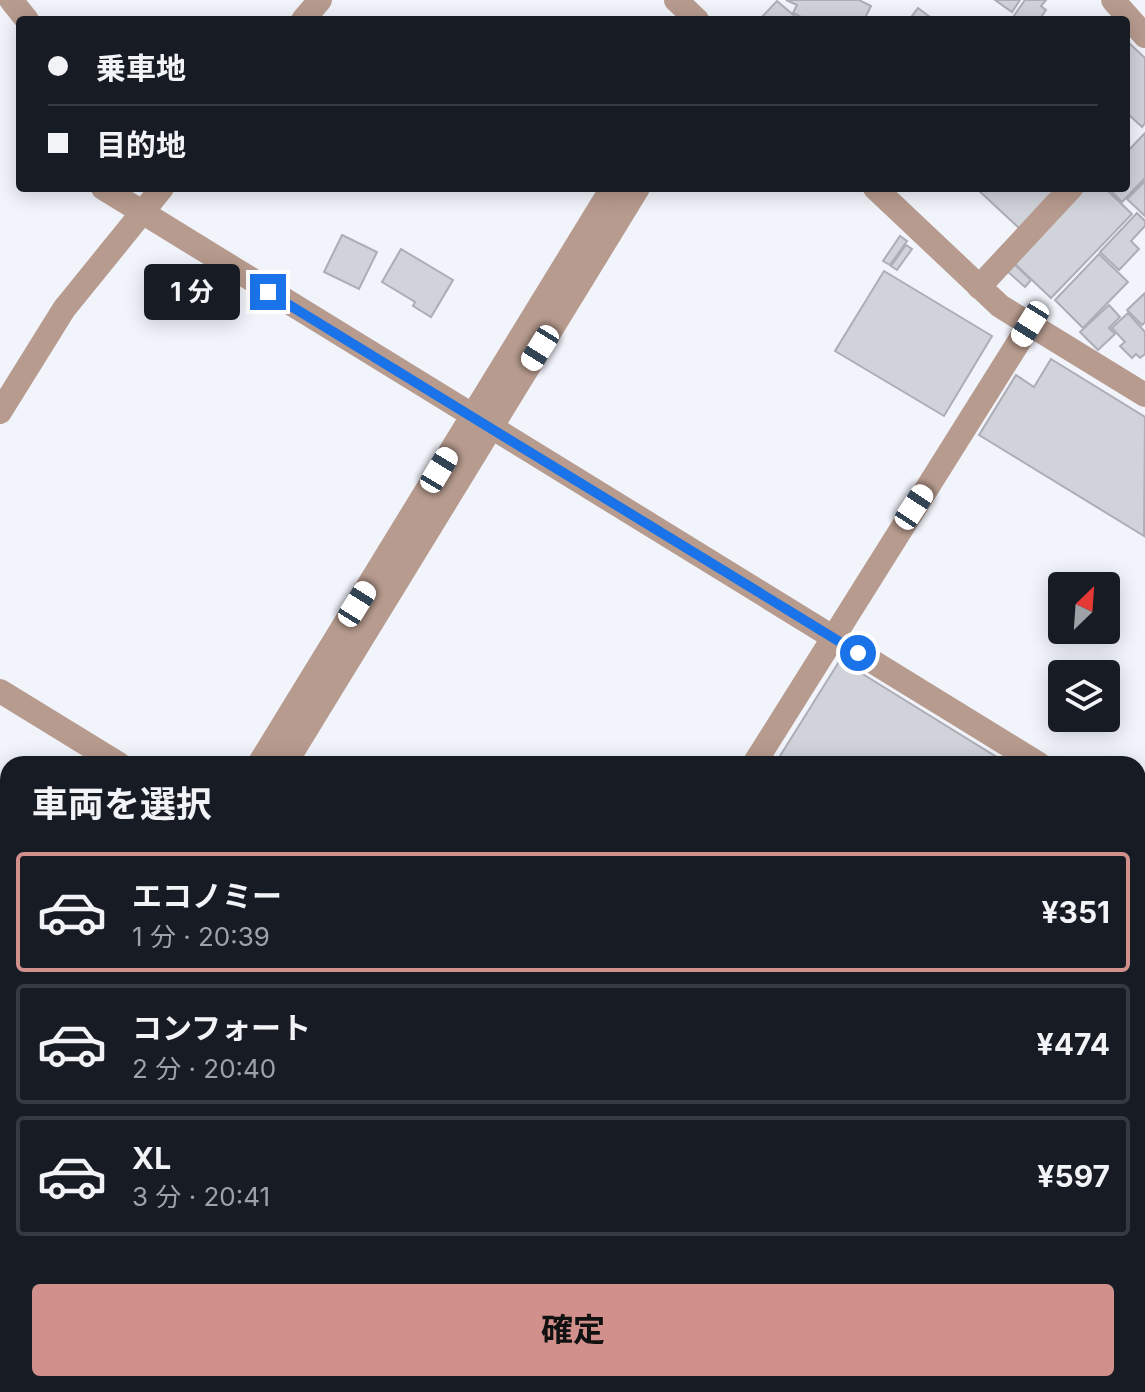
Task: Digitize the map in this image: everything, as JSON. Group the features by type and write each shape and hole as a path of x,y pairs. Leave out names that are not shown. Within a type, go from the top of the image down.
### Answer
{"street":[{"path":"11,0 24,16"},
{"path":"306,16 320,0"},
{"path":"676,0 693,16"},
{"path":"1113,0 1127,16"},
{"path":"1130,19 1145,36"},
{"path":"109,192 1026,756"},
{"path":"0,412 64,309 159,192"},
{"path":"290,756 610,192"},
{"path":"264,756 481,422 635,192"},
{"path":"879,192 1000,306 1145,395"},
{"path":"979,287 1067,192"},
{"path":"759,756 1030,324"},
{"path":"0,691 106,756"}],"building":[{"path":"786,0 859,0 871,6 866,16 799,16 793,13 797,5"},
{"path":"995,0 1020,0 1012,12"},
{"path":"1025,0 1046,0 1041,6 1046,10 1042,16 1014,16"},
{"path":"777,1 794,16 763,16"},
{"path":"918,8 929,16 912,16"},
{"path":"1130,44 1145,58 1145,123 1142,127 1130,116"},
{"path":"1145,133 1145,178 1122,202 1112,192 1130,192 1130,149"},
{"path":"1145,181 1145,216 1127,199"},
{"path":"980,192 1054,192 1021,230"},
{"path":"1082,192 1109,192 1132,214 1051,298 1014,263"},
{"path":"1137,213 1145,221 1145,226 1131,241 1139,249 1119,270 1100,252"},
{"path":"342,235 377,252 359,289 324,272"},
{"path":"900,236 907,241 890,265 883,261"},
{"path":"906,245 912,249 897,270 891,266"},
{"path":"401,249 453,280 431,317 413,306 415,302 382,282"},
{"path":"1099,254 1128,282 1083,328 1055,300"},
{"path":"1014,264 1031,280 1025,287 1007,271"},
{"path":"884,271 992,336 944,416 835,351"},
{"path":"1145,293 1145,322 1142,325 1127,310"},
{"path":"1109,305 1120,317 1109,328 1115,334 1098,350 1080,332"},
{"path":"1128,313 1145,332 1145,354 1140,358 1136,354 1132,358 1120,346 1125,342 1112,328"},
{"path":"1051,359 1145,417 1144,536 979,435 1016,375 1034,387"},
{"path":"840,660 995,756 780,756"}],"route":[{"path":"268,292 858,653"}]}
